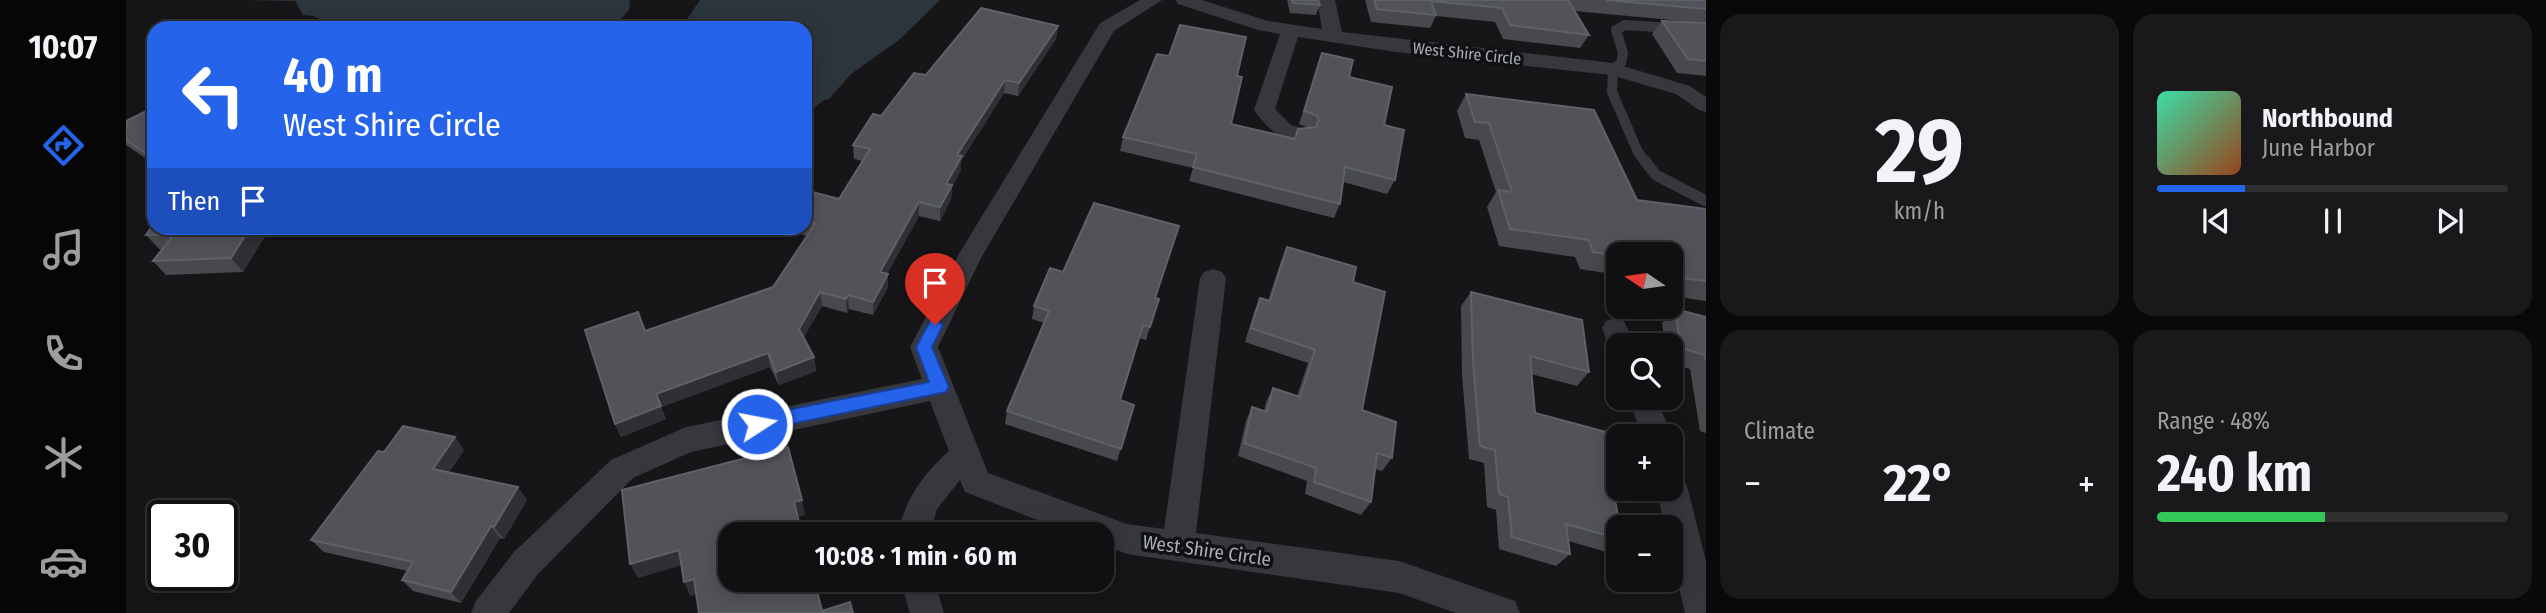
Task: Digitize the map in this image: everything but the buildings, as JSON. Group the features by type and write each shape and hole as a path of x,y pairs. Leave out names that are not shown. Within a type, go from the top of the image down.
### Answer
{"street":[{"name":"West Shire Circle","path":"1153,0 1107,27 969,258 924,347 976,482 1127,539 1399,576 1503,613"},
{"name":"West Shire Circle","path":"1184,0 1265,26 1613,69 1682,90 1706,106"},
{"path":"1326,0 1333,36"},
{"path":"1291,30 1264,110 1283,130 1300,135"},
{"path":"1178,547 1213,278"},
{"path":"488,613 526,563 622,469 686,440 940,387"},
{"path":"916,522 934,483 966,454"},
{"path":"1675,501 1702,613"},
{"path":"921,592 927,613"}],"lane":[{"path":"1689,29 1625,25 1616,30 1623,53 1621,63 1613,69 1612,92 1638,152 1656,175 1706,201"}],"shaded area":[{"path":"244,0 630,0 629,10 619,21 323,21 303,15 295,1"},
{"path":"700,0 940,0 899,40 851,74 829,99 812,109 812,21 686,21"}],"route":[{"path":"757,424 940,387 924,347 935,325"}]}
